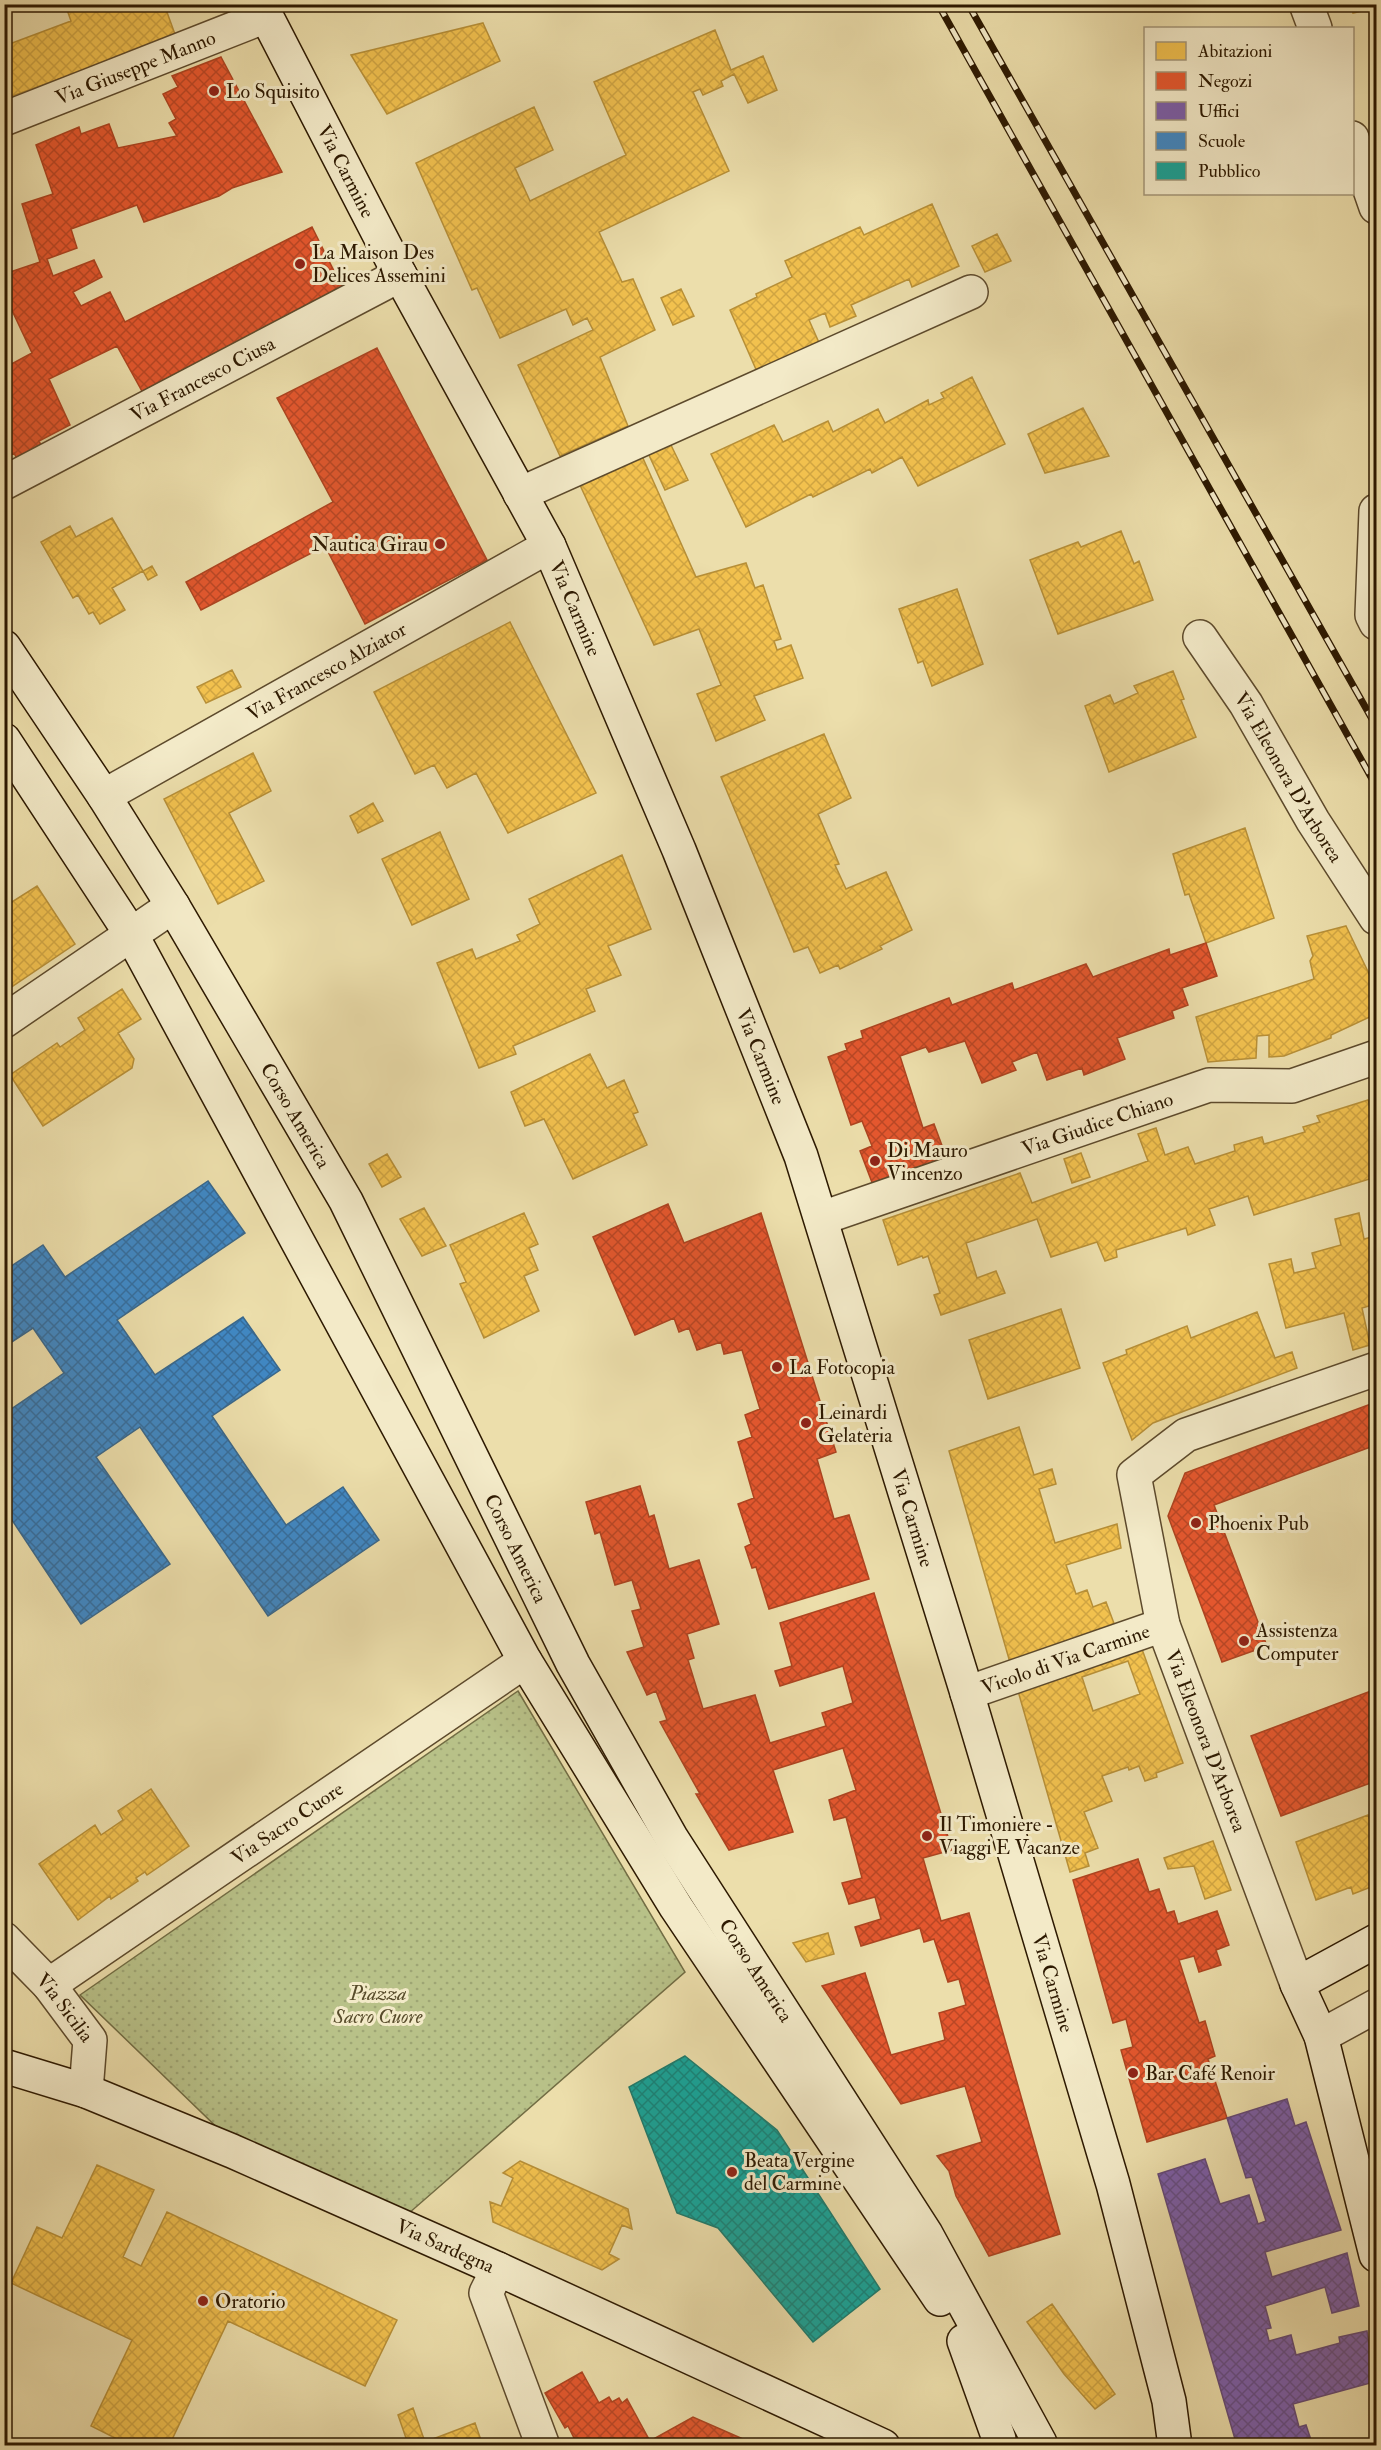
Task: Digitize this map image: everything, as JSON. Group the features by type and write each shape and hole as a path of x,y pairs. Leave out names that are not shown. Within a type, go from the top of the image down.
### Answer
{"street":[{"path":"1306,4 1315,27"},
{"name":"Via Giuseppe Manno","path":"4,119 263,10"},
{"name":"Via Carmine","path":"263,10 400,275 549,546 679,850 801,1156 967,1693 1113,2184 1168,2401 1175,2445"},
{"path":"1354,141 1377,207"},
{"name":"Via Francesco Ciusa","path":"4,483 400,275"},
{"path":"520,494 971,292"},
{"path":"1377,511 1372,615 1377,623"},
{"name":"Via Francesco Alziator","path":"104,796 549,546"},
{"name":"Via Eleonora D'Arborea","path":"1200,637 1246,704 1312,821 1377,918"},
{"name":"Corso America","path":"4,647 104,796 172,906 351,1210 573,1664 672,1839 926,2234 1044,2444"},
{"name":"Corso America","path":"4,740 131,934 525,1661 676,1906 945,2307 970,2352 992,2442"},
{"path":"4,1020 172,906"},
{"name":"Via Giudice Chiano","path":"822,1218 1209,1084 1292,1086 1377,1057"},
{"name":"Via Eleonora D'Arborea","path":"1377,1370 1186,1435 1134,1475 1163,1625 1297,1984 1321,2036 1377,2255"},
{"name":"Vicolo di Via Carmine","path":"967,1693 1163,1625"},
{"name":"Via Sacro Cuore","path":"50,1985 525,1661"},
{"name":"Via Sicilia","path":"4,1939 50,1985 90,2040 86,2091"},
{"path":"1297,1984 1377,1941"},
{"path":"1321,2036 1377,2006"},
{"name":"Via Sardegna","path":"4,2066 86,2091 232,2151 885,2445"},
{"path":"498,2269 486,2293 543,2445"},
{"path":"1150,2445 1168,2401"},
{"path":"992,2442 1011,2438 1044,2444"}],"green space":[{"name":"Piazza Sacro Cuore","path":"518,1691 685,1972 408,2214 228,2138 80,1995"}],"building: Abitazioni":[{"path":"65,4 164,4 176,37 4,99 4,46 71,21"},
{"path":"1351,4 1376,4 1376,8 1353,13"},
{"path":"483,23 500,61 387,114 351,55"},
{"path":"715,30 731,70 763,56 777,90 748,103 734,74 721,81 723,86 703,95 700,89 693,92 729,171 599,232 622,282 633,279 655,330 600,357 628,426 560,456 518,365 593,330 587,318 573,325 566,309 500,338 477,288 472,290 416,163 534,107 553,150 515,168 530,201 626,155 594,82"},
{"path":"932,204 959,266 912,287 909,279 851,305 856,316 830,327 825,313 809,320 820,345 758,374 730,310 757,297 756,294 792,277 785,261 860,227 864,235"},
{"path":"997,234 1011,261 985,272 972,246"},
{"path":"681,289 694,316 673,325 661,298"},
{"path":"972,377 1005,444 918,486 902,457 872,473 870,469 813,497 811,494 746,527 711,454 774,425 783,442 828,421 833,432 878,409 885,423 928,400 929,405 944,398 941,393"},
{"path":"1083,408 1109,456 1045,473 1028,434"},
{"path":"668,439 688,480 665,490 648,453"},
{"path":"642,456 696,577 746,563 755,588 763,585 781,639 774,641 777,650 791,645 803,678 754,696 765,720 716,741 697,694 721,685 699,629 654,645 579,483"},
{"path":"112,518 143,571 112,588 125,610 100,624 93,612 89,614 78,595 73,598 41,542 70,526 76,537"},
{"path":"1121,531 1134,564 1139,561 1153,600 1058,634 1030,560 1078,542 1081,547"},
{"path":"152,566 157,575 148,580 143,571"},
{"path":"957,589 983,664 932,686 923,661 918,663 899,609"},
{"path":"510,622 596,793 508,833 476,773 447,788 434,765 415,774 374,692"},
{"path":"232,670 241,687 206,703 197,687"},
{"path":"1173,671 1184,699 1181,700 1196,737 1109,772 1085,706 1110,695 1114,704 1138,693 1134,686"},
{"path":"824,734 851,798 818,814 839,864 835,865 846,889 886,872 912,930 880,946 882,949 840,969 838,965 820,973 808,947 794,952 721,777"},
{"path":"253,753 271,791 229,813 264,881 218,904 164,799"},
{"path":"373,803 383,821 358,833 350,816"},
{"path":"1245,828 1274,918 1206,943 1189,894 1185,895 1173,854"},
{"path":"440,832 469,899 412,925 382,859"},
{"path":"622,855 651,929 608,946 621,975 586,989 595,1011 513,1046 516,1054 479,1068 437,963 472,949 476,959 520,941 517,935 540,924 529,899"},
{"path":"37,886 75,944 4,992 4,907"},
{"path":"1346,926 1374,984 1376,983 1376,1014 1331,1035 1331,1038 1284,1056 1269,1057 1269,1035 1257,1036 1256,1058 1208,1062 1196,1017 1314,979 1310,961 1313,956 1307,936"},
{"path":"122,989 141,1019 118,1033 134,1059 132,1068 43,1126 10,1075 57,1043 60,1047 85,1030 78,1018"},
{"path":"590,1054 607,1088 624,1080 638,1112 633,1114 647,1145 573,1179 544,1119 525,1126 511,1092"},
{"path":"1368,1100 1370,1107 1376,1105 1376,1177 1254,1215 1248,1196 1209,1209 1215,1225 1188,1235 1186,1228 1116,1250 1117,1257 1105,1261 1097,1242 1051,1257 1037,1219 966,1243 977,1278 996,1271 1005,1293 941,1315 934,1295 940,1293 928,1256 898,1265 883,1220 1020,1173 1032,1203 1148,1161 1138,1134 1156,1128 1165,1155 1188,1147 1195,1164 1235,1151 1234,1145 1262,1137 1264,1144 1305,1132 1303,1127 1320,1122 1317,1116"},
{"path":"1081,1153 1090,1177 1072,1183 1064,1159"},
{"path":"387,1154 401,1177 382,1187 369,1164"},
{"path":"424,1208 446,1246 422,1256 400,1219"},
{"path":"524,1213 538,1244 529,1248 538,1270 524,1276 539,1311 484,1338 460,1284 466,1282 450,1245"},
{"path":"1359,1213 1364,1239 1376,1236 1376,1304 1362,1308 1370,1345 1353,1350 1344,1313 1286,1328 1269,1264 1291,1259 1294,1273 1316,1268 1312,1253 1341,1245 1335,1219"},
{"path":"1061,1309 1080,1368 988,1399 969,1340"},
{"path":"1257,1312 1275,1358 1292,1352 1297,1368 1153,1423 1132,1440 1103,1363 1127,1354 1126,1350 1187,1326 1191,1338"},
{"path":"1019,1427 1034,1475 1052,1469 1056,1484 1039,1489 1055,1543 1117,1524 1121,1548 1066,1565 1076,1594 1087,1590 1093,1607 1106,1602 1115,1626 1011,1666 949,1451"},
{"path":"1138,1638 1183,1763 1156,1773 1157,1777 1145,1781 1139,1766 1129,1770 1128,1767 1102,1776 1112,1801 1084,1812 1098,1848 1085,1853 1089,1866 1070,1872 1016,1684","holes":["1128,1661 1140,1694 1093,1711 1082,1677"]},
{"path":"151,1789 189,1846 147,1875 145,1872 136,1878 138,1881 111,1899 110,1896 78,1920 39,1864 95,1825 101,1835 123,1820 118,1811"},
{"path":"1368,1815 1376,1838 1376,1885 1353,1894 1351,1887 1316,1900 1296,1842"},
{"path":"1213,1841 1231,1890 1205,1899 1194,1866 1168,1869 1164,1858"},
{"path":"828,1933 834,1954 806,1962 793,1943"},
{"path":"520,2161 628,2209 632,2229 622,2225 609,2254 619,2259 602,2270 493,2222 490,2202 501,2206 513,2178 503,2173"},
{"name":"Oratorio","path":"97,2165 154,2190 123,2257 141,2266 167,2212 397,2320 365,2386 228,2321 169,2446 131,2446 91,2426 132,2340 11,2283 37,2227 62,2238"},
{"path":"1052,2304 1115,2394 1095,2409 1064,2374 1027,2322"},
{"path":"413,2408 425,2442 475,2423 483,2446 395,2446 407,2441 398,2415"}],"building: Negozi":[{"path":"221,57 282,172 232,188 219,196 144,222 137,205 71,229 77,248 47,259 53,276 94,260 102,277 73,292 81,306 110,292 125,322 312,227 344,291 143,393 117,346 49,379 70,425 39,441 42,447 17,459 14,453 4,458 4,398 9,396 4,387 4,368 32,353 8,302 4,303 4,274 40,262 22,204 53,194 36,145 79,127 81,134 109,124 118,148 177,136 169,123 176,119 163,94 178,87 172,76"},
{"path":"377,348 487,560 365,624 325,546 201,610 186,582 333,502 277,398"},
{"path":"1206,943 1217,976 1182,988 1188,1005 1172,1011 1174,1018 1117,1038 1125,1059 1084,1075 1082,1068 1047,1080 1037,1052 1012,1062 1016,1070 982,1083 965,1041 929,1052 926,1047 900,1056 923,1128 934,1124 947,1159 873,1185 860,1151 872,1146 862,1121 851,1125 828,1057 847,1050 845,1044 863,1038 861,1031 949,998 952,1005 1012,983 1014,990 1086,964 1093,977 1169,949 1170,955"},
{"path":"668,1204 684,1243 761,1213 836,1452 817,1459 834,1519 849,1515 869,1579 769,1609 756,1567 752,1568 745,1547 751,1544 738,1504 754,1498 738,1442 752,1437 745,1415 760,1409 742,1350 724,1354 721,1342 697,1350 689,1328 679,1332 674,1318 635,1335 593,1237"},
{"path":"1376,1402 1376,1445 1214,1505 1267,1646 1222,1662 1168,1516 1185,1473"},
{"path":"640,1486 649,1517 654,1515 669,1569 699,1560 719,1624 687,1634 694,1658 688,1660 703,1709 755,1695 770,1743 826,1726 822,1713 853,1703 843,1666 780,1686 775,1671 792,1666 780,1623 874,1593 952,1850 923,1858 941,1921 969,1913 1060,2234 989,2256 956,2196 949,2171 937,2156 982,2142 965,2086 901,2104 822,1986 865,1973 891,2055 945,2040 939,2013 966,2005 959,1979 948,1982 934,1939 924,1942 920,1928 861,1946 855,1927 881,1919 875,1897 849,1904 842,1883 862,1878 846,1817 834,1820 829,1800 856,1790 843,1748 773,1770 793,1832 729,1850 696,1794 700,1794 660,1722 667,1720 656,1691 647,1695 627,1652 644,1647 632,1611 641,1609 632,1580 615,1585 600,1532 595,1534 586,1502"},
{"path":"1376,1689 1376,1781 1281,1816 1251,1736"},
{"path":"1138,1859 1149,1892 1159,1889 1167,1913 1174,1911 1178,1924 1217,1911 1229,1945 1216,1950 1221,1965 1199,1972 1194,1956 1179,1960 1199,2023 1205,2021 1215,2056 1208,2059 1227,2118 1147,2142 1121,2050 1133,2047 1126,2019 1113,2023 1073,1880"},
{"path":"582,2372 599,2403 609,2397 612,2402 619,2398 622,2403 627,2399 650,2441 693,2417 759,2446 578,2446 568,2426 565,2428 545,2393"}],"building: Uffici":[{"path":"1287,2099 1295,2126 1306,2122 1341,2230 1265,2252 1272,2277 1347,2253 1359,2306 1332,2313 1325,2287 1265,2306 1271,2328 1266,2329 1269,2341 1291,2335 1296,2355 1340,2343 1339,2337 1367,2331 1374,2382 1293,2404 1299,2427 1306,2425 1313,2446 1237,2446 1158,2174 1205,2159 1220,2204 1249,2195 1258,2224 1266,2221 1252,2177 1246,2178 1227,2118"}],"building: Scuole":[{"path":"208,1181 245,1233 117,1320 155,1375 243,1317 280,1370 212,1416 286,1525 343,1487 379,1540 268,1616 140,1427 96,1457 170,1564 81,1624 4,1508 4,1414 64,1373 33,1328 4,1347 4,1271 43,1245 65,1277"}],"building: Pubblico":[{"name":"Beata Vergine del Carmine","path":"685,2056 777,2130 880,2289 813,2342 718,2228 677,2213 629,2087"}],"railway":[{"path":"938,4 1376,786"},
{"path":"968,4 1376,726"}],"place":[{"name":"Lo Squisito","path":"214,91"},
{"name":"La Maison Des Delices Assemini","path":"300,264"},
{"name":"Nautica Girau","path":"440,544"},
{"name":"Di Mauro Vincenzo","path":"875,1161"},
{"name":"La Fotocopia","path":"777,1367"},
{"name":"Leinardi Gelateria","path":"806,1423"},
{"name":"Phoenix Pub","path":"1196,1523"},
{"name":"Assistenza Computer","path":"1244,1641"},
{"name":"Il Timoniere - Viaggi E Vacanze","path":"927,1836"},
{"name":"Bar Café Renoir","path":"1133,2073"},
{"name":"Beata Vergine del Carmine","path":"732,2172"},
{"name":"Oratorio","path":"203,2301"}]}
